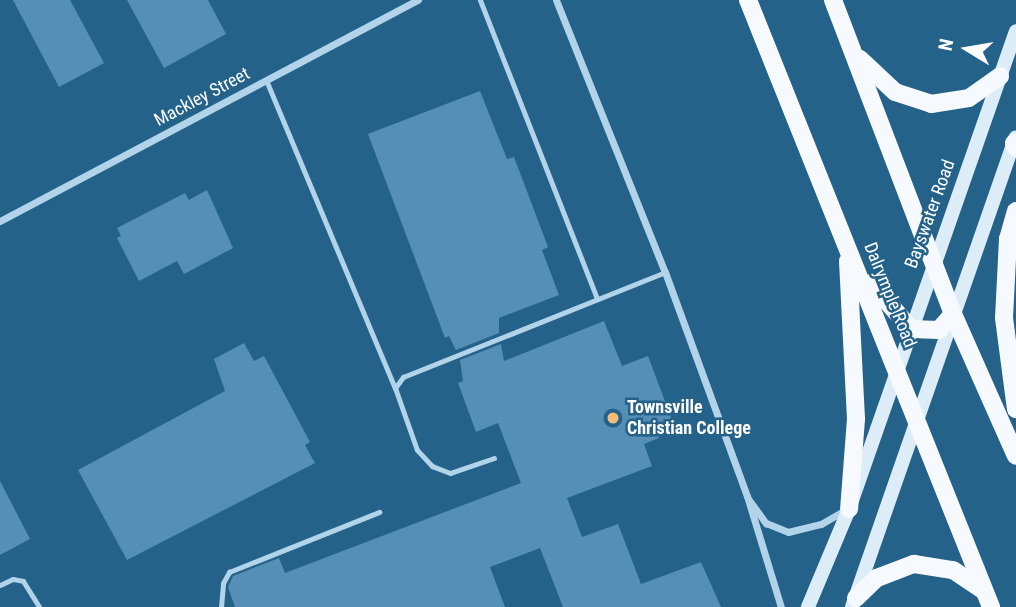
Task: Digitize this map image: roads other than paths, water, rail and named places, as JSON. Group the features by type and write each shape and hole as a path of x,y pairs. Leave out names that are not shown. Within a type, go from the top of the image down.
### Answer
{"main road":[{"name":"Dalrymple Road","path":"748,0 988,600"},
{"path":"834,0 953,314 1016,456"},
{"name":"Bayswater Road","path":"808,607 849,509 898,370 932,261 1016,31"},
{"path":"855,55 895,92 931,104 969,98 1000,76"},
{"path":"854,603 1015,142"},
{"path":"1016,211 1008,239 1003,318 1016,409"},
{"path":"845,240 886,305 911,329 939,330 953,314"},
{"path":"845,240 855,330 856,419 849,509"},
{"path":"854,603 886,573 924,564 962,574 988,600"}],"street":[{"name":"Mackley Street","path":"0,221 418,0"},
{"path":"556,0 665,272 747,496 781,607"},
{"path":"747,496 766,523 788,532 821,524 849,509"}],"lane":[{"path":"480,0 597,299"},
{"path":"266,80 395,388 417,450 432,466 450,472 494,458"},
{"path":"395,388 403,377 425,367 665,272"},
{"path":"221,607 223,583 229,572 379,512"},
{"path":"0,585 13,579 23,581 39,607"}],"place":[{"name":"Townsville Christian College","path":"613,418"}]}
